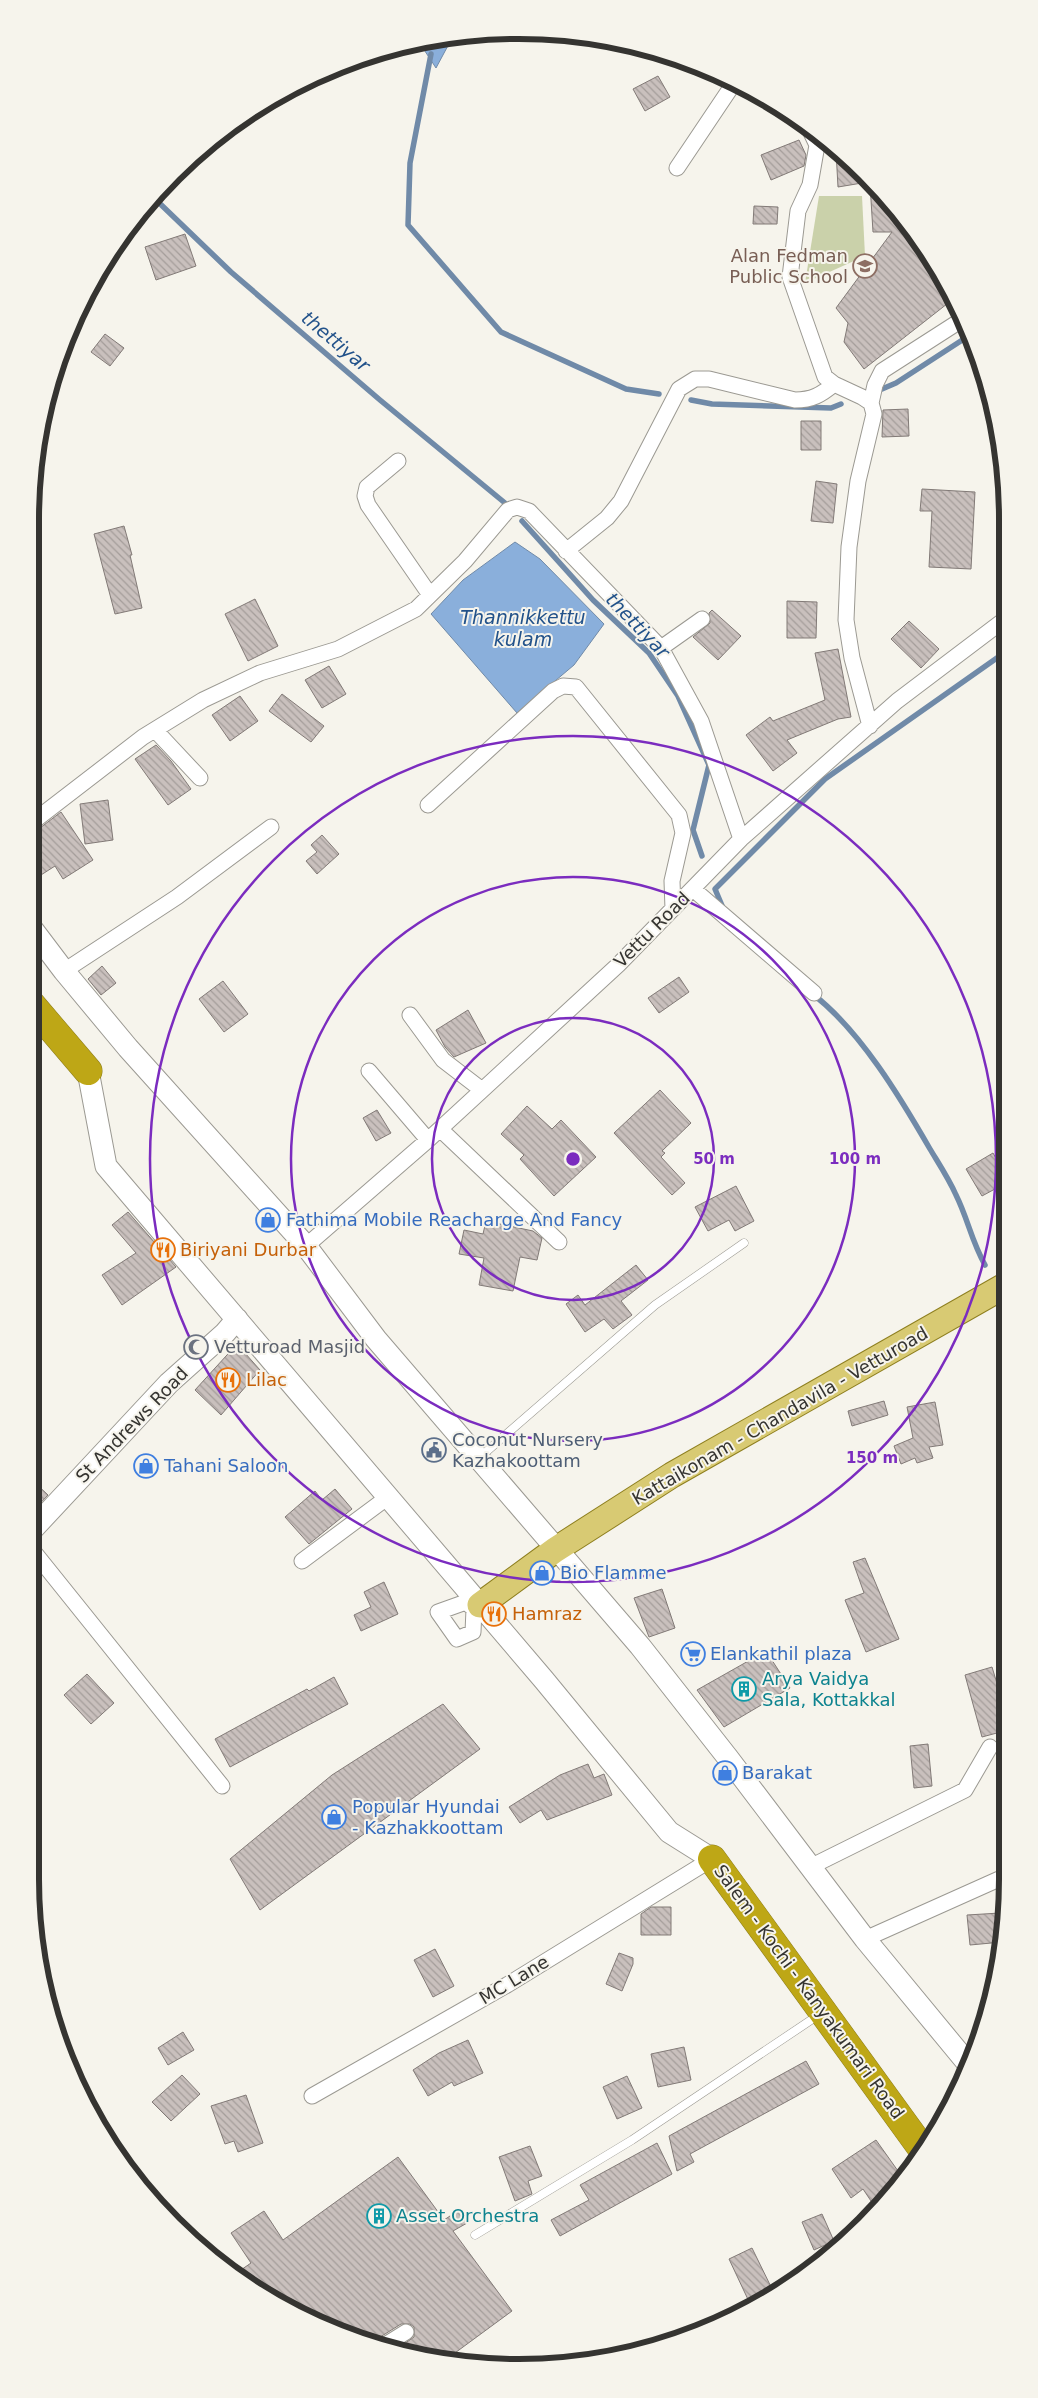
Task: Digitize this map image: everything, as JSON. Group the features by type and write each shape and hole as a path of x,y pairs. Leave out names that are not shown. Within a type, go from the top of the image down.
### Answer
{"highway":[{"path":"39,1014 88,1071"},
{"name":"Salem - Kochi - Kanyakumari Road","path":"712,1859 919,2144"}],"main road":[{"name":"Kattaikonam - Chandavila - Vetturoad","path":"477,1607 555,1550 672,1475 999,1289"}],"street":[{"path":"677,168 731,88"},
{"path":"815,141 817,145 810,185 798,211 790,277 825,377 834,384 871,403"},
{"path":"870,726 852,658 846,620 849,547 858,481 873,426 874,414 871,403 875,385 882,371 957,322"},
{"path":"566,551 607,518 622,502 679,389 695,378 709,378 795,400 809,400 819,396 834,384"},
{"path":"398,461 367,487 365,496 368,505 430,595"},
{"path":"39,817 155,730 203,700 260,672 338,649 416,610 465,561 508,510 517,507 529,511 661,648 701,721 741,838"},
{"path":"661,648 702,620"},
{"name":"Vettu Road","path":"306,1246 428,1140 618,965 741,838 897,701 999,624"},
{"path":"428,806 553,691 563,686 576,687 679,815 683,833 672,881 673,909"},
{"path":"155,730 200,778"},
{"path":"64,972 177,897 271,827"},
{"path":"693,889 814,993"},
{"path":"39,938 64,972 128,1048 306,1246 376,1339 479,1458 555,1550 640,1646 865,1939 964,2059"},
{"path":"410,1014 443,1060 482,1090"},
{"path":"88,1071 106,1166 388,1497 477,1607 669,1832 712,1859"},
{"path":"369,1071 428,1140"},
{"path":"440,1129 559,1242"},
{"name":"St Andrews Road","path":"39,1522 169,1383 237,1319"},
{"path":"302,1561 388,1497"},
{"path":"39,1558 222,1786"},
{"path":"810,1867 965,1790 990,1747"},
{"name":"MC Lane","path":"312,2096 506,1985 712,1859"},
{"path":"865,1939 999,1879"},
{"path":"391,2342 406,2332"}],"lane":[{"path":"479,1458 655,1305 744,1243"},
{"path":"476,2235 632,2140 823,2012"}],"green space":[{"path":"819,196 862,196 865,256 805,283"}],"water":[{"path":"449,44 436,68 423,48"},
{"name":"Thannikkettu kulam","path":"515,542 540,559 604,624 574,665 517,713 431,614 463,580"}],"building":[{"path":"658,76 670,97 645,111 633,89"},
{"path":"799,140 806,155 804,166 771,180 761,155"},
{"path":"836,158 863,183 838,187"},
{"path":"870,192 918,252 948,303 864,369 844,342 848,323 836,308 892,232 873,232"},
{"path":"754,206 778,207 777,224 753,224"},
{"path":"185,234 196,266 156,280 145,247"},
{"path":"105,334 124,348 110,366 91,352"},
{"path":"908,409 909,436 882,437 883,410"},
{"path":"801,421 821,421 821,450 801,450"},
{"path":"816,481 837,484 833,523 811,521"},
{"path":"922,489 975,492 971,569 929,567 932,511 920,511"},
{"path":"124,526 132,555 130,555 142,608 115,614 94,534"},
{"path":"255,599 278,646 248,661 225,614"},
{"path":"787,601 817,602 816,638 787,638"},
{"path":"712,610 741,636 718,660 693,637 710,623 709,613"},
{"path":"909,621 939,649 921,668 891,639"},
{"path":"838,649 851,717 838,719 787,740 797,753 773,771 746,735 770,717 773,721 825,700 815,653"},
{"path":"329,666 346,694 322,708 305,680"},
{"path":"282,694 324,726 311,742 269,711"},
{"path":"240,696 258,721 230,741 212,715"},
{"path":"156,745 171,761 191,789 168,805 135,759"},
{"path":"108,800 113,840 85,844 80,804"},
{"path":"61,812 93,860 63,879 55,866 39,876 39,829"},
{"path":"322,835 339,854 317,874 306,861 317,852 311,845"},
{"path":"102,966 116,983 101,995 88,979"},
{"path":"679,977 689,992 659,1013 648,998"},
{"path":"223,981 248,1014 224,1032 199,999"},
{"path":"468,1010 486,1043 454,1057 445,1047 436,1030"},
{"path":"660,1090 691,1123 662,1151 665,1153 661,1157 685,1183 672,1195 614,1133"},
{"path":"527,1106 552,1129 561,1120 596,1157 554,1196 520,1159 524,1155 501,1134"},
{"path":"377,1110 391,1133 376,1141 363,1118"},
{"path":"993,1153 997,1160 999,1159 999,1187 982,1196 966,1169"},
{"path":"736,1186 754,1221 735,1231 729,1220 708,1231 695,1207"},
{"path":"128,1212 176,1267 122,1305 102,1275 136,1253 112,1225"},
{"path":"486,1221 533,1231 542,1238 537,1260 520,1257 513,1291 479,1285 484,1258 459,1254 464,1230 483,1234"},
{"path":"636,1265 648,1280 621,1301 632,1315 613,1329 604,1319 585,1332 566,1304 578,1295 585,1305"},
{"name":"Lilac","path":"237,1344 260,1370 221,1415 195,1390"},
{"path":"884,1401 888,1415 852,1426 848,1411"},
{"path":"935,1402 943,1445 929,1447 933,1458 917,1463 915,1458 901,1464 894,1446 913,1438 907,1407"},
{"path":"39,1486 48,1495 39,1504"},
{"path":"335,1489 352,1509 309,1544 285,1517 315,1491 322,1500"},
{"path":"865,1558 899,1639 866,1652 845,1600 864,1593 853,1562"},
{"path":"384,1582 398,1614 361,1631 354,1615 371,1607 364,1592"},
{"path":"662,1589 675,1628 649,1637 634,1598"},
{"name":"Arya Vaidya Sala, Kottakkal","path":"766,1651 790,1688 724,1727 697,1690"},
{"path":"992,1667 999,1690 999,1732 982,1737 965,1675"},
{"path":"87,1674 114,1703 91,1724 64,1695"},
{"path":"334,1677 348,1704 230,1767 215,1739 307,1689 309,1691"},
{"name":"Popular Hyundai - Kazhakkoottam","path":"443,1704 480,1749 260,1910 230,1859 332,1775"},
{"path":"928,1744 932,1786 914,1788 910,1746"},
{"path":"588,1764 594,1778 604,1774 612,1795 547,1820 541,1810 520,1823 509,1807 560,1775"},
{"path":"651,1907 671,1907 671,1935 641,1935 641,1914"},
{"path":"998,1913 995,1943 970,1945 967,1915"},
{"path":"435,1949 454,1986 433,1997 414,1960"},
{"path":"619,1953 633,1958 633,1964 622,1991 606,1984"},
{"path":"183,2032 194,2050 168,2065 158,2048"},
{"path":"468,2040 483,2073 454,2086 452,2082 428,2096 413,2070 439,2053"},
{"path":"684,2047 691,2080 658,2087 651,2054"},
{"path":"806,2061 819,2084 690,2154 694,2162 677,2171 669,2136"},
{"path":"182,2075 200,2094 171,2121 152,2102"},
{"path":"627,2076 642,2108 617,2119 603,2087"},
{"path":"246,2095 263,2143 238,2152 234,2141 225,2144 211,2106"},
{"path":"876,2140 899,2172 873,2204 863,2189 851,2198 832,2169"},
{"path":"657,2143 672,2174 560,2236 551,2220 589,2200 580,2185"},
{"path":"530,2146 542,2176 528,2181 532,2194 515,2201 499,2157"},
{"name":"Asset Orchestra","path":"398,2157 444,2220 459,2210 467,2223 453,2231 512,2311 453,2354 403,2345 414,2337 414,2327 410,2324 401,2324 379,2338 365,2334 307,2310 279,2295 241,2270 251,2263 231,2233 264,2211 283,2240"},
{"path":"822,2214 834,2241 814,2250 802,2222"},
{"path":"752,2248 771,2287 749,2301 729,2259"}],"waterway":[{"path":"431,54 410,163 408,225 501,332 626,389 659,394"},
{"name":"thettiyar","path":"158,202 231,272 380,400 505,503"},
{"path":"882,389 896,383 964,339"},
{"path":"691,400 712,404 831,408 841,404"},
{"name":"thettiyar","path":"522,521 593,600 649,653 678,696 709,765 693,830 702,856"},
{"path":"723,908 715,889 825,779 999,657"},
{"path":"814,995 848,1027 893,1087 953,1189 985,1265"}],"place":[{"name":"Alan Fedman Public School","path":"865,266"},
{"name":"Fathima Mobile Reacharge And Fancy","path":"268,1220"},
{"name":"Biriyani Durbar","path":"163,1250"},
{"name":"Vetturoad Masjid","path":"196,1347"},
{"name":"Lilac","path":"228,1380"},
{"name":"Coconut Nursery Kazhakoottam","path":"434,1450"},
{"name":"Tahani Saloon","path":"146,1466"},
{"name":"Bio Flamme","path":"542,1573"},
{"name":"Hamraz","path":"494,1614"},
{"name":"Elankathil plaza","path":"693,1654"},
{"name":"Arya Vaidya Sala, Kottakkal","path":"744,1689"},
{"name":"Barakat","path":"725,1773"},
{"name":"Popular Hyundai - Kazhakkoottam","path":"334,1817"},
{"name":"Asset Orchestra","path":"379,2216"}]}
